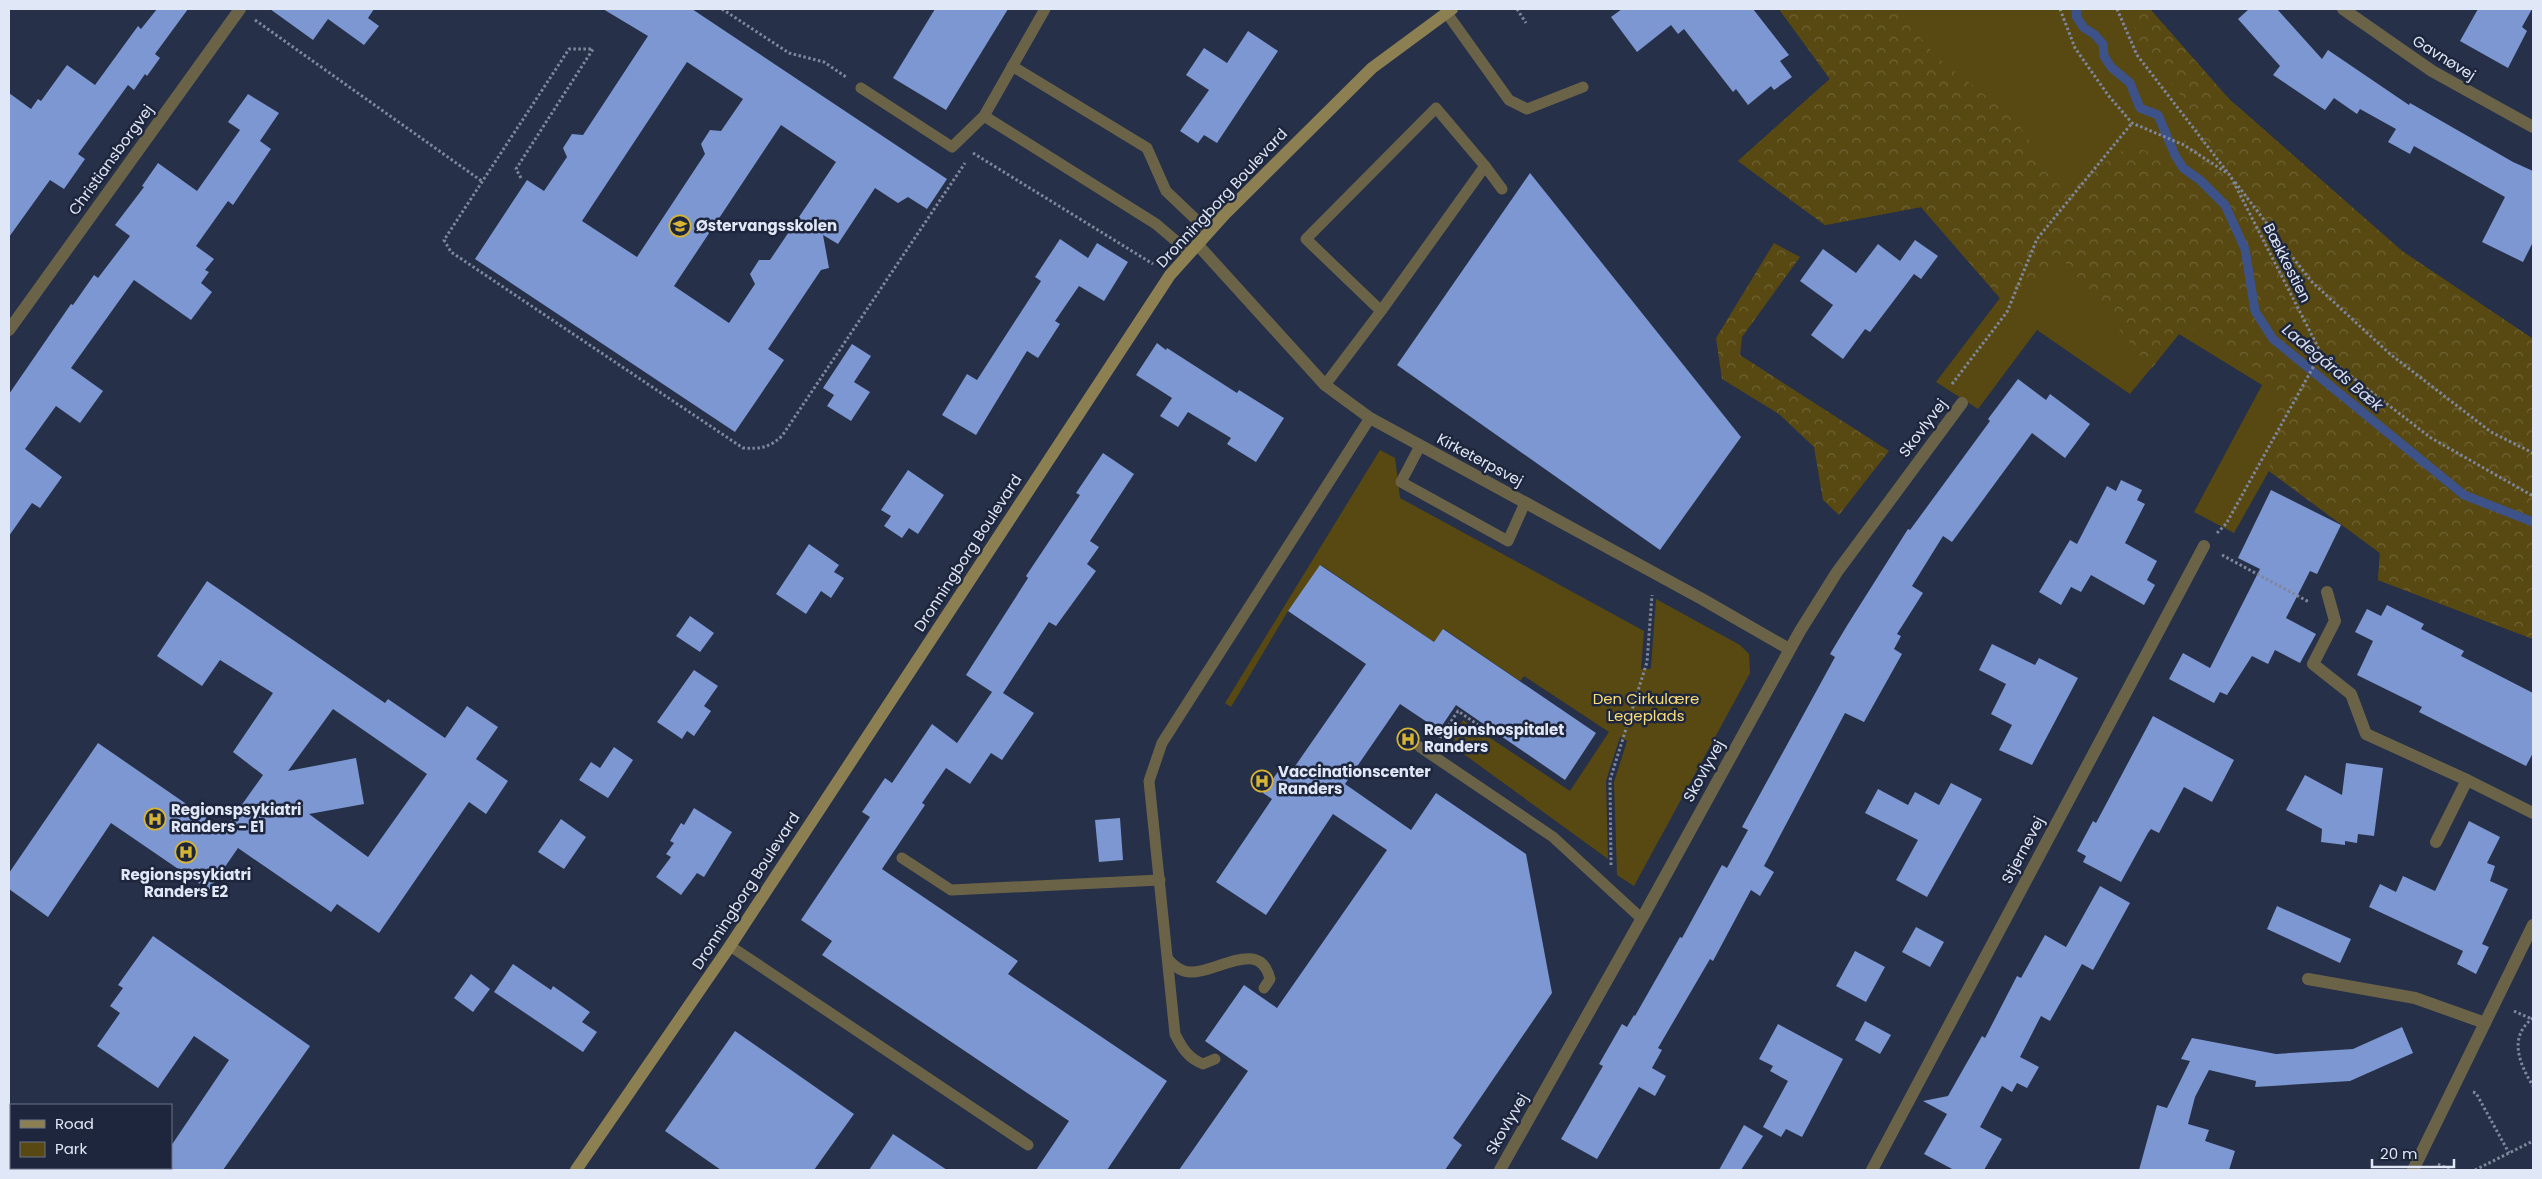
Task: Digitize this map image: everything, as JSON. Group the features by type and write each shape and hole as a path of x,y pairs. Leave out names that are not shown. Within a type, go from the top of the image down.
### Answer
{"street":[{"name":"Christiansborgvej","path":"9,330 240,9"},
{"name":"Gavnøvej","path":"2343,9 2432,71 2533,127"},
{"name":"Dronningborg Boulevard","path":"576,1170 730,946 1170,275 1208,232 1372,68 1449,11"},
{"name":"Kirketerpsvej","path":"1193,248 1325,385 1370,418 1660,576 1789,649"},
{"name":"Skovlyvej","path":"1500,1170 1642,919 1789,649 1837,572 1962,403"},
{"name":"Stjernevej","path":"1872,1170 2204,546"},
{"path":"2328,597 2334,621 2313,664 2351,694 2366,734 2467,780 2533,813"},
{"path":"2436,842 2467,780"},
{"path":"2412,1170 2533,925"},
{"path":"2308,979 2414,998 2485,1023"}],"lane":[{"path":"861,88 952,147 984,116 1044,9"},
{"path":"1449,11 1509,100 1527,109 1583,87"},
{"path":"1012,66 1147,148 1166,191 1208,232"},
{"path":"1381,311 1306,239 1436,108 1502,189"},
{"path":"984,116 1193,248"},
{"path":"1325,385 1381,311 1485,166"},
{"path":"1215,1059 1202,1064 1192,1060 1174,1034 1149,781 1162,743 1370,418"},
{"path":"1420,446 1401,482 1508,541 1524,502"},
{"path":"1425,750 1553,837 1642,919"},
{"path":"902,858 951,890 1160,880"},
{"path":"730,946 1028,1145"},
{"path":"1168,959 1184,971 1201,972 1240,959 1253,959 1261,963 1268,971 1270,979 1264,988"}],"path":[{"path":"240,9 483,182"},
{"path":"722,9 789,52 824,62 861,88"},
{"path":"1518,9 1526,22"},
{"name":"Bækkestien","path":"2060,9 2075,48 2108,96 2132,123 2184,145 2230,175 2320,354 2431,438 2533,496"},
{"path":"2117,9 2137,55 2311,281 2390,354 2491,432 2533,453"},
{"path":"521,178 516,169 593,49 569,50 444,240 451,252 743,448 759,449 770,446 782,436 972,152 1170,275"},
{"path":"1962,403 1952,384 2008,312 2037,238 2132,123"},
{"path":"2320,354 2226,524 2204,546 2312,604 2328,597"},
{"path":"1603,883 1611,872 1610,780 1647,662 1650,597 1660,576"},
{"path":"1425,750 1458,711 1478,725"},
{"path":"2533,1018 2520,1033 2517,1041 2521,1062 2533,1086"},
{"path":"2454,1084 2476,1093 2509,1153"},
{"path":"2475,1170 2533,1141"}],"green space":[{"path":"1779,9 2150,9 2229,99 2402,251 2533,339 2533,639 2378,580 2380,553 2269,471 2234,533 2194,512 2262,385 2179,334 2130,394 2037,330 1978,409 1936,382 2000,298 1921,207 1825,225 1738,161 1830,79"},
{"path":"1779,9 1895,9 1939,59 2015,119 2062,190 2130,146 2166,157 2197,130 2179,93 2140,41 2127,9 2150,9 2229,99 2402,251 2533,339 2533,639 2378,580 2380,553 2269,471 2278,414 2271,382 2205,326 2179,334 2151,369 2066,263 2000,298 1921,207 1825,225 1738,161 1830,79"},
{"path":"1774,243 1800,257 1742,337 1740,355 1889,451 1839,515 1823,500 1814,447 1779,414 1722,379 1716,338"},
{"name":"Den Cirkulære Legeplads","path":"1380,450 1395,458 1400,498 1644,631 1641,669 1650,669 1651,667 1656,599 1740,645 1749,654 1750,673 1634,886 1617,875 1614,782 1627,741 1620,737 1606,781 1608,859 1454,747 1455,732 1463,720 1570,791 1609,732 1524,676 1520,681 1444,629 1434,642 1321,565 1288,611 1231,707 1225,703"}],"building":[{"path":"157,9 188,9 155,54 160,58 147,76 145,74 134,90 128,85 78,154 85,159 64,189 50,180 9,237 9,93 31,109 38,99 41,101 67,65 95,85 138,26 141,29"},
{"path":"270,9 374,9 368,18 379,26 364,45 328,19 313,40"},
{"path":"603,9 692,9 947,179 927,209 908,197 898,203 875,188 838,244 823,235 829,268 821,270 768,349 784,360 735,432 475,259 527,180 544,191 567,157 563,148 572,134 583,135 648,36","holes":["687,62 743,99 721,131 710,130 701,144 705,154 637,257 582,221","781,125 836,162 770,260 759,260 750,274 755,284 729,323 674,286"]},
{"path":"935,9 1008,9 946,110 893,78"},
{"path":"1622,9 1753,9 1789,55 1780,61 1792,77 1774,90 1771,86 1748,105 1736,89 1733,92 1684,29 1678,34 1671,25 1637,52 1611,17"},
{"path":"2249,9 2277,9 2322,59 2328,50 2409,105 2410,103 2513,162 2533,171 2533,242 2523,262 2482,242 2505,197 2414,146 2410,154 2388,142 2396,129 2360,109 2357,114 2334,98 2325,110 2273,75 2280,66 2238,19"},
{"path":"2478,9 2532,9 2522,27 2527,31 2508,68 2460,41"},
{"path":"1248,31 1278,51 1217,143 1204,135 1198,143 1180,131 1209,90 1186,75 1204,48 1227,63"},
{"path":"248,94 279,113 260,141 271,149 233,205 228,201 196,246 214,259 205,270 209,272 201,283 212,292 191,320 134,280 71,368 103,391 80,423 56,406 25,449 62,477 40,508 32,503 9,536 9,394 71,304 73,305 94,275 98,278 130,236 115,225 144,187 142,186 158,163 197,191 240,130 228,122"},
{"path":"1530,173 1741,437 1660,550 1397,365"},
{"path":"1060,239 1088,258 1097,243 1128,262 1104,301 1079,286 1055,321 1060,324 1038,358 1027,351 976,435 942,415 967,374 977,380 1041,281 1035,277"},
{"path":"1915,240 1938,256 1921,279 1914,274 1870,332 1865,329 1843,359 1811,335 1833,305 1800,281 1823,249 1856,273 1878,244 1900,261"},
{"path":"1157,343 1237,393 1239,390 1284,418 1256,462 1227,444 1231,438 1188,412 1178,427 1160,416 1172,398 1136,375"},
{"path":"852,344 871,356 854,382 870,392 851,421 827,406 834,395 823,388"},
{"path":"2018,379 2046,400 2050,394 2090,424 2065,458 2032,433 1952,542 1943,536 1912,586 1923,593 1897,634 1901,636 1894,649 1902,654 1864,722 1845,713 1764,866 1774,872 1760,896 1751,890 1713,961 1710,959 1658,1048 1662,1050 1652,1068 1666,1076 1655,1096 1639,1087 1597,1159 1561,1139 1603,1066 1599,1064 1622,1024 1627,1027 1635,1016 1680,937 1682,938 1722,865 1727,868 1748,830 1742,827 1835,657 1830,654 1848,624 1908,529 1910,530 1990,421 1988,419"},
{"path":"1103,453 1134,474 1090,541 1099,547 1087,564 1096,571 1056,626 1049,622 1003,693 1034,713 1002,760 991,753 970,784 946,768 922,803 925,805 882,869 1018,961 1008,974 1167,1081 1107,1170 1036,1170 1069,1121 822,955 832,941 801,920 870,817 862,812 885,778 892,783 932,724 957,743 992,692 966,675 1028,578 1026,576 1080,495 1076,493"},
{"path":"908,470 944,495 918,534 909,528 902,538 884,526 891,516 881,510"},
{"path":"2121,480 2142,490 2137,500 2145,504 2125,543 2157,561 2147,580 2155,585 2144,605 2091,575 2081,592 2071,587 2061,605 2039,592 2070,540 2077,544 2107,486 2116,491"},
{"path":"2271,490 2341,525 2317,574 2310,571 2286,618 2316,634 2300,663 2275,650 2268,664 2252,656 2227,695 2220,692 2214,703 2169,679 2183,653 2210,668 2260,569 2238,558"},
{"path":"809,544 839,565 834,572 844,578 831,598 821,591 806,614 776,594"},
{"path":"1320,565 1434,642 1443,629 1596,733 1565,780 1456,705 1439,730 1400,704 1345,784 1411,830 1436,793 1526,854 1552,993 1453,1138 1462,1145 1445,1170 1179,1170 1248,1071 1205,1041 1244,985 1277,1008 1387,850 1333,814 1266,915 1216,882 1272,799 1263,793 1282,766 1291,772 1366,664 1288,611"},
{"path":"207,581 385,703 388,699 445,738 467,706 498,727 476,759 508,781 486,814 469,802 379,933 337,904 331,912 238,848 209,890 111,823 48,917 9,889 9,873 98,743 224,830 263,775 233,752 273,693 220,660 202,686 157,656","holes":["333,709 427,774 368,857 309,814 364,804 356,758 288,771"]},
{"path":"2387,605 2424,624 2421,629 2464,651 2461,656 2533,693 2533,753 2526,766 2419,712 2422,707 2357,675 2373,641 2355,632 2367,609 2381,616"},
{"path":"690,616 714,633 700,652 676,636"},
{"path":"1992,644 2035,665 2039,658 2078,678 2032,765 1999,750 2012,725 1991,714 2006,684 1979,670"},
{"path":"694,670 718,686 704,706 711,711 694,736 687,731 682,739 657,722"},
{"path":"2153,716 2234,760 2212,802 2184,787 2159,833 2151,829 2121,882 2083,862 2086,856 2077,851 2093,821 2096,823"},
{"path":"614,747 633,760 608,798 579,780 591,762 600,768"},
{"path":"2346,763 2383,768 2374,836 2358,834 2357,843 2345,841 2345,845 2321,842 2322,829 2286,810 2305,775 2342,795"},
{"path":"1951,783 1982,799 1927,897 1896,880 1918,840 1865,813 1878,789 1908,805 1915,792 1939,805"},
{"path":"694,808 732,832 704,877 697,873 681,895 656,877 671,857 666,854 674,843 670,841 681,823 684,825"},
{"path":"1120,818 1123,860 1099,862 1095,820"},
{"path":"561,819 586,837 564,869 538,852"},
{"path":"2469,821 2500,837 2487,863 2495,866 2490,881 2508,889 2482,944 2489,947 2476,974 2457,964 2463,951 2369,907 2380,884 2396,892 2403,876 2435,891"},
{"path":"2100,886 2130,903 2093,970 2082,964 2050,1021 2041,1016 2020,1057 2039,1067 2027,1088 2017,1083 2012,1092 2002,1086 1980,1127 2002,1139 1984,1170 1954,1170 1924,1154 1947,1114 1923,1101 1948,1096 1982,1036 1985,1038 2017,976 2021,978 2045,935 2066,947"},
{"path":"2277,906 2351,939 2340,963 2267,929"},
{"path":"1916,927 1944,942 1930,967 1902,952"},
{"path":"153,936 310,1046 223,1170 171,1170 172,1145 229,1060 194,1036 158,1088 97,1046 120,1013 110,1006 123,988 118,985"},
{"path":"1855,951 1885,967 1866,1002 1836,986"},
{"path":"513,964 551,990 553,986 590,1012 582,1022 597,1032 583,1052 494,992"},
{"path":"471,974 490,989 473,1012 454,998"},
{"path":"1865,1021 1891,1035 1880,1054 1855,1040"},
{"path":"1778,1024 1843,1059 1802,1137 1786,1129 1781,1137 1763,1127 1788,1081 1770,1071 1773,1066 1759,1059"},
{"path":"2402,1027 2413,1053 2350,1081 2255,1087 2256,1081 2209,1070 2195,1097 2188,1124 2209,1130 2205,1141 2235,1151 2229,1170 2139,1170 2157,1105 2167,1108 2190,1061 2181,1059 2192,1038 2276,1054 2353,1049"},
{"path":"735,1031 854,1114 814,1170 721,1170 665,1131"},
{"path":"1744,1125 1763,1136 1741,1170 1719,1170"},
{"path":"893,1134 947,1170 869,1170"}],"waterway":[{"name":"Ladegårds Bæk","path":"2077,9 2076,16 2084,28 2094,34 2103,44 2104,56 2111,67 2130,83 2140,108 2158,115 2175,155 2183,168 2200,180 2225,205 2245,249 2255,311 2273,339 2464,495 2533,522"}],"place":[{"name":"Østervangsskolen","path":"680,226"},
{"name":"Regionshospitalet Randers","path":"1408,739"},
{"name":"Vaccinationscenter Randers","path":"1262,781"},
{"name":"Regionspsykiatri Randers - E1","path":"155,819"},
{"name":"Regionspsykiatri Randers E2","path":"186,852"}]}
